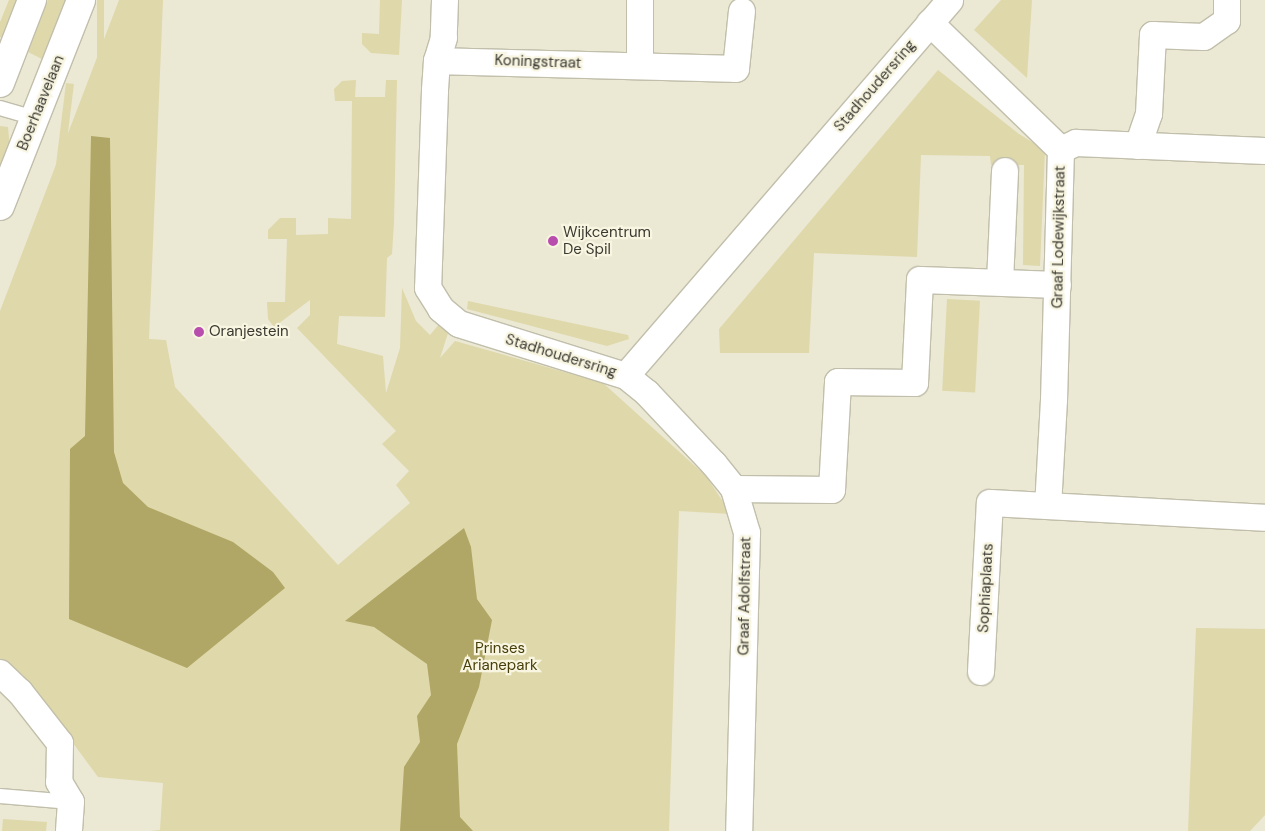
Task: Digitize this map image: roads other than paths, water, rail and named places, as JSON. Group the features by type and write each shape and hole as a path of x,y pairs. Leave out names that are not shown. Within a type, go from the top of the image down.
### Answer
{"street":[{"path":"0,83 32,0"},
{"name":"Boerhaavelaan","path":"0,206 81,0"},
{"name":"Stadhoudersring","path":"445,0 444,38 437,61 427,268 428,288 441,310 459,324 626,376 793,178 950,0"},
{"path":"640,0 640,65"},
{"path":"1138,146 1149,114 1152,35 1204,37 1227,20 1228,0"},
{"name":"Koningstraat","path":"437,61 736,69 742,11"},
{"name":"Graaf Lodewijkstraat","path":"930,23 1060,150 1058,285 1048,506"},
{"path":"1060,150 1076,143 1265,151"},
{"path":"1000,282 1005,171"},
{"path":"734,489 832,490 838,382 915,383 920,280 1058,285"},
{"name":"Graaf Adolfstraat","path":"626,376 647,393 714,464 734,489 748,533 739,831"},
{"name":"Sophiaplaats","path":"981,672 990,503 1048,506"},
{"path":"1048,506 1265,518"},
{"path":"0,673 20,692 60,743 59,782 71,802 69,831"}],"lane":[{"path":"0,108 34,118"},
{"path":"0,796 71,802"}],"place":[{"name":"Wijkcentrum De Spil","path":"553,241"},
{"name":"Oranjestein","path":"199,332"}],"park label":[{"name":"Prinses Arianepark","path":"500,656"}]}
